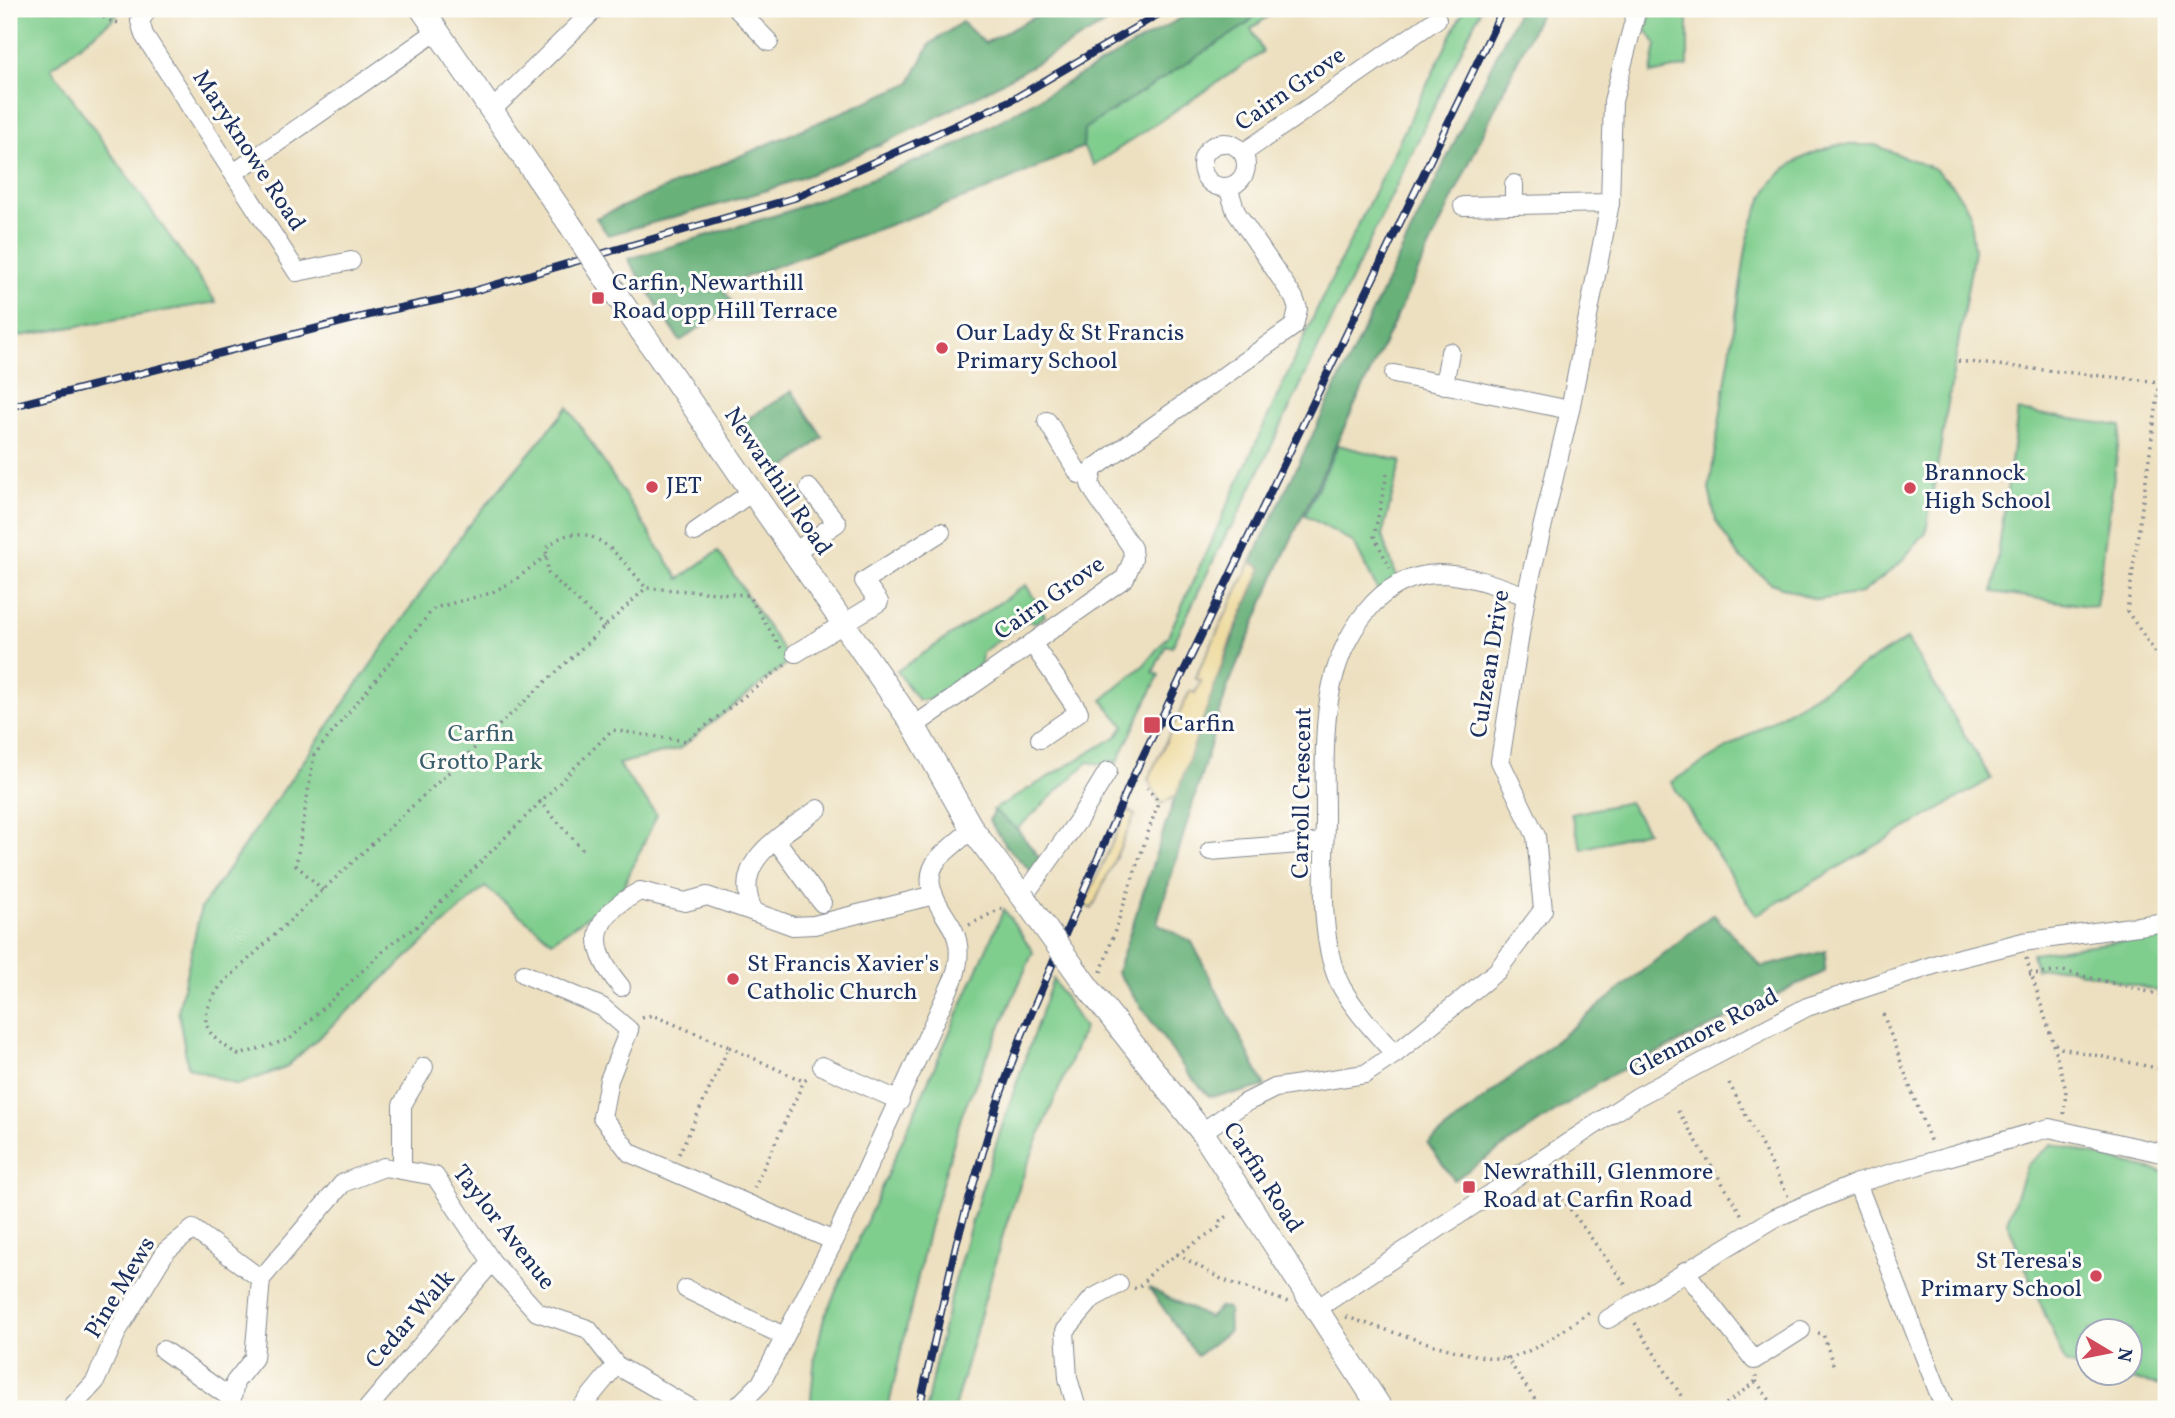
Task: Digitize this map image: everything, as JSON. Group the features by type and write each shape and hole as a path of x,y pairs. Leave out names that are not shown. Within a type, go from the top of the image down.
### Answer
{"main road":[{"name":"Newarthill Road","path":"422,9 914,726 972,829 1086,985"},
{"name":"Carfin Road","path":"1086,985 1202,1132 1381,1409"}],"street":[{"path":"142,29 140,21 148,9"},
{"path":"492,110 595,9"},
{"path":"737,9 769,42"},
{"name":"Culzean Drive","path":"1202,1132 1243,1104 1275,1088 1365,1074 1395,1054 1497,971 1543,910 1536,836 1500,761 1526,596 1570,410 1610,203 1613,101 1637,9"},
{"name":"Cairn Grove","path":"1242,153 1437,19"},
{"name":"Maryknowe Road","path":"142,29 297,272 351,261"},
{"path":"234,173 438,31"},
{"name":"Cairn Grove","path":"1231,144 1242,153 1244,174 1228,187 1213,185 1207,180 1201,167 1202,159 1210,147 1231,144"},
{"path":"1514,184 1514,205"},
{"path":"1089,476 1098,463 1287,334 1298,318 1294,298 1236,212 1228,187"},
{"path":"1464,206 1610,203"},
{"path":"1444,385 1450,352"},
{"path":"1394,374 1570,410"},
{"name":"Cairn Grove","path":"914,726 1125,578 1130,568 1132,548 1094,492 1089,476 1079,474 1047,421"},
{"path":"793,553 837,523 809,488"},
{"path":"695,532 752,492"},
{"path":"793,657 879,602 864,581 941,532"},
{"path":"1394,583 1438,574 1488,582 1526,596"},
{"name":"Carroll Crescent","path":"1394,583 1374,601 1348,633 1332,681 1326,720 1324,842 1327,941 1342,987 1395,1054"},
{"path":"1032,643 1079,712 1040,739"},
{"path":"1023,897 1077,822 1108,771"},
{"path":"754,912 745,895 748,877 760,851 818,809"},
{"path":"735,1409 761,1382 834,1241 900,1101 958,965 955,933 936,905 930,882 938,860 972,829"},
{"path":"776,840 822,903"},
{"path":"1209,851 1324,842"},
{"path":"621,987 607,970 600,954 598,933 601,921 619,902 640,891 685,902 706,896 793,926 814,925 934,895"},
{"name":"Glenmore Road","path":"1315,1310 1637,1097 1795,1013 1940,963 2023,942 2166,922"},
{"path":"524,974 602,1007 629,1030 609,1080 602,1117 630,1153 834,1241"},
{"path":"822,1066 900,1101"},
{"path":"402,1170 402,1105 424,1067"},
{"path":"1608,1319 1752,1232 1857,1183 2049,1128 2166,1154"},
{"name":"Taylor Avenue","path":"261,1279 343,1183 384,1167 435,1176 492,1262 537,1312 587,1329 616,1364 692,1409"},
{"path":"1857,1183 1945,1409"},
{"name":"Pine Mews","path":"70,1409 95,1382 118,1330 166,1251 193,1229 261,1279"},
{"name":"Cedar Walk","path":"367,1409 492,1262"},
{"path":"1685,1271 1754,1360 1801,1330"},
{"path":"163,1350 231,1404 235,1381 254,1358 261,1279"},
{"path":"1077,1409 1068,1378 1065,1331 1093,1298 1119,1283"},
{"path":"686,1289 784,1336"},
{"path":"579,1409 616,1364"}],"path":[{"path":"92,9 107,20 142,29"},
{"path":"1958,361 2160,382 2127,611 2166,667"},
{"path":"1387,474 1374,536 1394,583"},
{"path":"605,627 548,573 546,548 561,534 587,533 619,556 646,588 748,595 793,657 686,741 612,730 416,927 393,942 289,1039 239,1055 217,1042 205,1021 205,1007 221,985 605,627 646,588"},
{"path":"323,890 296,865 314,755 434,608 491,593 516,580 547,555"},
{"path":"1086,985 1102,970 1157,806 1156,798 1147,788"},
{"path":"539,801 585,852"},
{"path":"955,933 1023,897"},
{"path":"2023,942 2029,975 2053,1042 2066,1090 2060,1130"},
{"path":"2029,975 2063,971 2166,996"},
{"path":"1883,1014 1937,1160"},
{"path":"620,1022 652,1016 804,1081"},
{"path":"2053,1042 2061,1048 2166,1070"},
{"path":"672,1171 729,1047"},
{"path":"746,1203 804,1081 822,1066"},
{"path":"1729,1083 1795,1210"},
{"path":"1678,1111 1752,1232"},
{"path":"1496,1207 1559,1194 1637,1301 1635,1326 1682,1397"},
{"path":"1119,1283 1137,1289 1155,1269 1219,1227 1220,1221 1248,1204"},
{"path":"1177,1254 1223,1280 1315,1310 1486,1358 1506,1357 1537,1346 1594,1308 1608,1319"},
{"path":"1801,1330 1823,1334 1834,1367"},
{"path":"1506,1357 1535,1401"},
{"path":"1754,1360 1756,1381 1776,1409"},
{"path":"1726,1404 1756,1381"}],"green space":[{"path":"9,9 112,9 117,16 51,68 216,302 9,338"},
{"path":"1050,9 1131,9 1043,60 908,132 815,173 747,196 608,235 596,218 910,83 930,44 962,22 985,43"},
{"path":"1197,9 1261,9 1246,25 1084,129 1083,147 986,190 721,286 733,305 680,341 628,259 786,212 955,146"},
{"path":"1261,9 1278,9 1251,29 1263,52 1094,165 1083,147 1084,129 1245,25"},
{"path":"1464,9 1481,9 1232,528 1229,528 1172,647 1166,645 1153,672 1159,675 1117,763 1110,760 1107,765 1088,762 1017,829 993,810 1117,736 1124,726 1102,700 1145,664 1168,636 1317,309"},
{"path":"1519,9 1542,9 1282,559 1228,686 1157,923 1192,942 1265,1086 1238,1093 1209,1096 1189,1075 1117,972 1203,718 1262,568 1251,562"},
{"path":"1652,9 1688,9 1688,66 1651,74 1656,44 1646,30"},
{"path":"1838,145 1875,145 1935,169 1953,186 1969,211 1974,251 1926,532 1898,565 1862,593 1817,600 1771,583 1738,556 1716,521 1709,489 1747,243 1759,206 1766,191 1787,168 1818,151"},
{"path":"792,391 823,437 775,477 739,424"},
{"name":"Carfin Grotto Park","path":"568,407 679,579 718,551 790,661 679,749 618,764 657,815 620,894 552,941 485,887 285,1068 237,1085 188,1067 178,1011 201,908 465,530"},
{"path":"2018,411 2121,426 2096,607 1993,592"},
{"path":"1338,445 1401,461 1382,536 1398,580 1379,593 1354,543 1305,515"},
{"path":"1026,585 1045,616 1036,622 1027,621 982,652 981,664 929,700 918,700 897,671"},
{"path":"1907,639 1991,779 1756,915 1671,782"},
{"path":"1629,802 1647,831 1582,849 1571,814"},
{"path":"995,811 1017,829 1041,860 1036,876 1007,847 989,820"},
{"path":"1004,909 1033,952 962,1114 929,1228 888,1409 810,1409 815,1355 824,1318"},
{"path":"1713,914 1762,967 1826,951 1824,972 1607,1077 1454,1180 1428,1144"},
{"path":"2166,935 2166,993 2062,967 2036,969 2032,953"},
{"path":"1053,979 1084,1028 1026,1168 1004,1231 954,1409 926,1409 937,1354 965,1246 998,1138"},
{"name":"St Teresa's Primary School","path":"2052,1144 2166,1173 2166,1386 2144,1382 2144,1316 2074,1316 2074,1366 2065,1363 2007,1222 2027,1165"},
{"path":"1149,1288 1209,1318 1220,1307 1228,1308 1229,1331 1197,1356"}],"sand":[{"path":"1251,562 1262,568 1232,636 1176,796 1161,804 1148,779 1190,691 1195,693 1201,681 1195,678"},
{"path":"1127,810 1135,815 1092,909 1084,905"}],"railway":[{"path":"9,407 385,311 453,297 794,198 1012,100 1167,9"},
{"path":"919,1409 957,1241 997,1104 1022,1035 1131,781 1503,9"}],"place":[{"name":"Carfin, Newarthill Road opp Hill Terrace","path":"598,298"},
{"name":"Our Lady & St Francis Primary School","path":"942,348"},
{"name":"JET","path":"652,487"},
{"name":"Brannock High School","path":"1910,488"},
{"name":"Carfin","path":"1152,725"},
{"name":"St Francis Xavier's Catholic Church","path":"733,979"},
{"name":"Newrathill, Glenmore Road at Carfin Road","path":"1469,1187"},
{"name":"St Teresa's Primary School","path":"2096,1276"}]}
